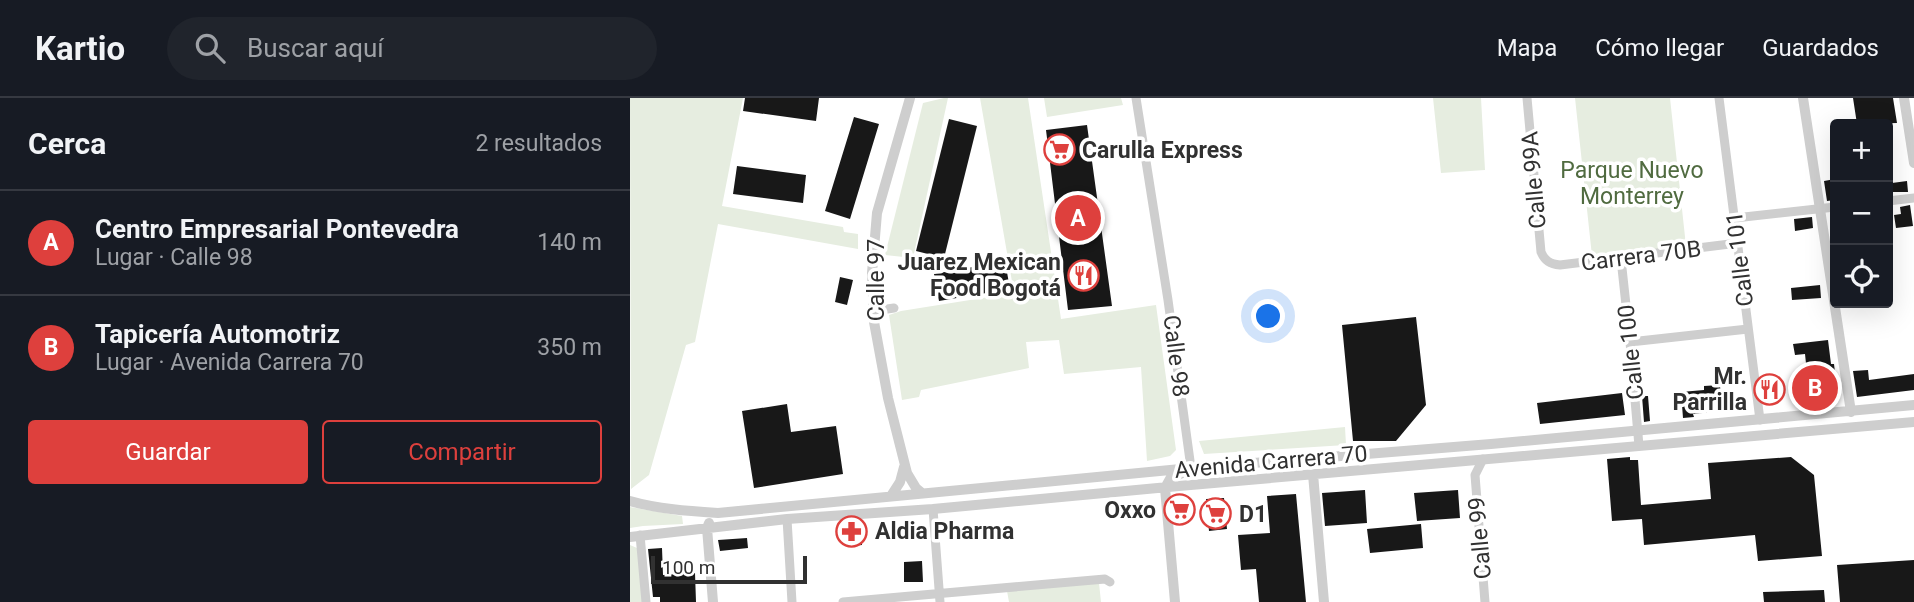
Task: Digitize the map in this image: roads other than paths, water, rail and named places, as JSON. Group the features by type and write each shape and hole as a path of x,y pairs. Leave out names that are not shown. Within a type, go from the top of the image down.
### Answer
{"street":[{"name":"Calle 97","path":"911,98 877,213 872,273 874,322 888,398 904,464 911,481 922,494"},
{"name":"Calle 98","path":"1136,98 1191,468"},
{"name":"Calle 99A","path":"1527,98 1541,252 1545,260"},
{"name":"Calle 101","path":"1719,98 1760,421"},
{"path":"1803,98 1853,427"},
{"path":"1904,98 1914,163"},
{"path":"1893,200 1914,198"},
{"path":"1735,218 1830,207"},
{"name":"Carrera 70B","path":"1545,260 1553,265 1560,265 1738,243"},
{"name":"Calle 100","path":"1621,259 1639,446"},
{"path":"874,312 894,308"},
{"path":"1630,342 1748,329"},
{"name":"Avenida Carrera 70","path":"630,501 683,511 718,513 1191,468 1760,421 1914,405"},
{"name":"Avenida Carrera 70","path":"635,536 787,519 933,509 1914,422"},
{"path":"1464,461 1466,458 1488,455 1489,449 1483,445"},
{"name":"Calle 99","path":"1483,459 1475,475 1485,602"},
{"name":"Calle 99","path":"1464,461 1475,475"},
{"path":"891,496 900,481 904,464"},
{"path":"1175,602 1165,488 1170,479 1191,468"},
{"path":"1313,474 1324,602"},
{"path":"933,509 940,598"},
{"path":"713,602 707,528 718,513"},
{"path":"787,519 792,602"},
{"path":"635,536 646,602"},
{"path":"843,602 940,598 1105,579 1110,582"}],"place":[{"name":"Carulla Express","path":"1059,150"},
{"name":"Centro Empresarial Pontevedra","path":"1078,218"},
{"name":"Juarez Mexican Food Bogotá","path":"1084,275"},
{"name":"Tapicería Automotriz","path":"1815,388"},
{"name":"Mr. Parrilla","path":"1770,389"},
{"name":"Oxxo","path":"1179,510"},
{"name":"D1","path":"1216,514"},
{"name":"Aldia Pharma","path":"852,531"}],"park label":[{"name":"Parque Nuevo Monterrey","path":"1632,183"}]}
